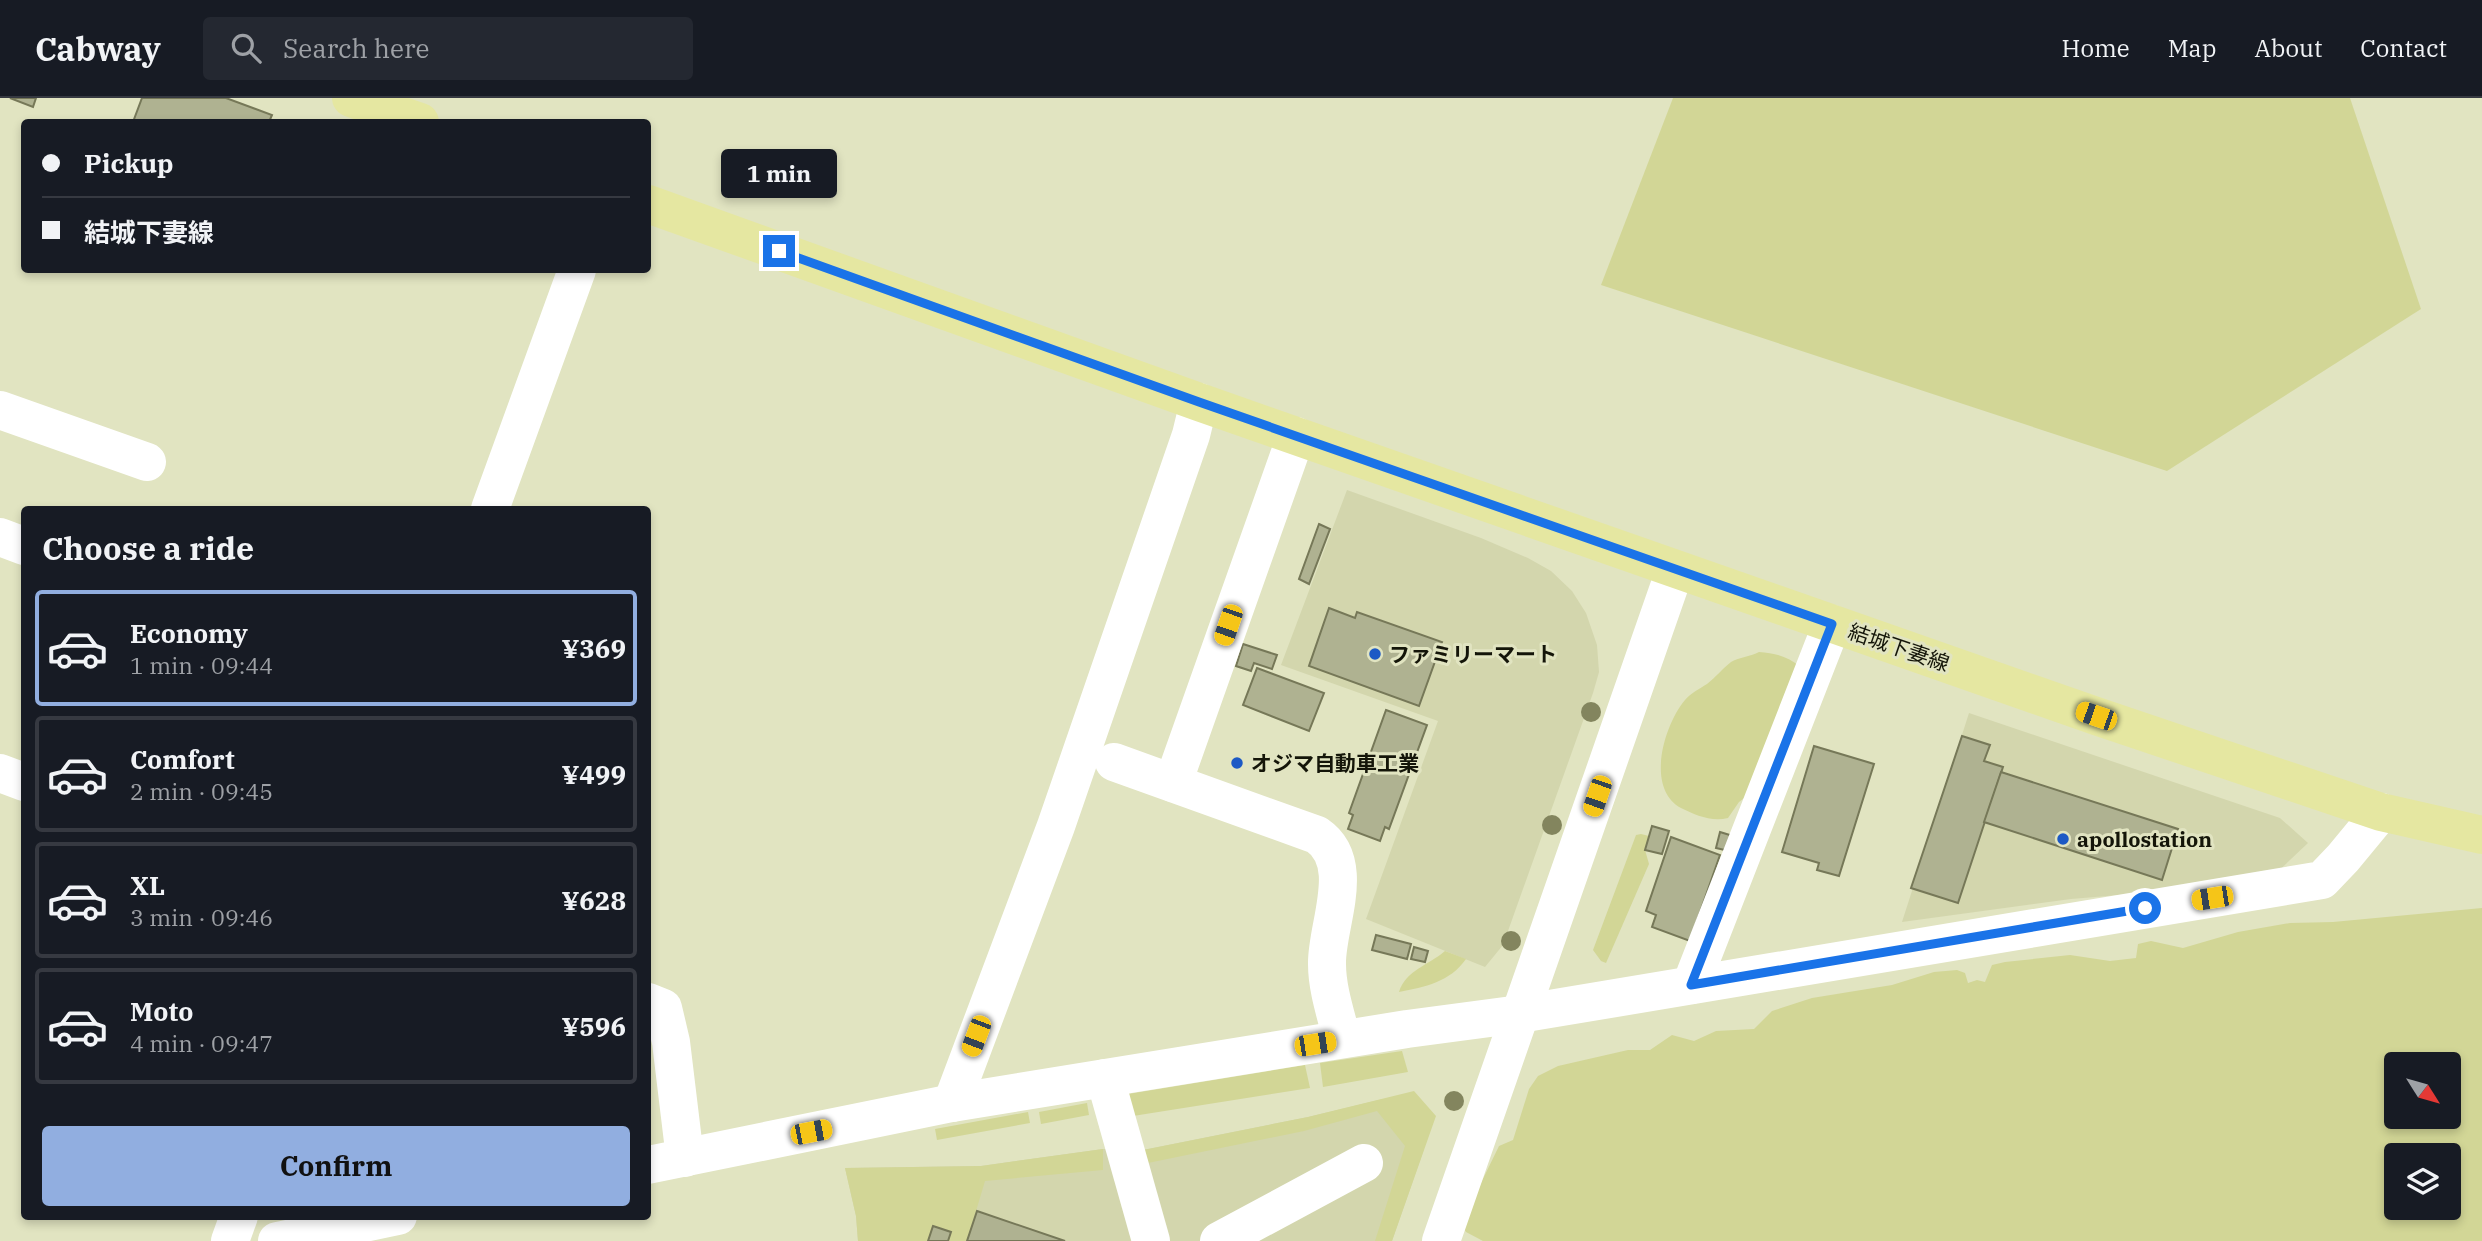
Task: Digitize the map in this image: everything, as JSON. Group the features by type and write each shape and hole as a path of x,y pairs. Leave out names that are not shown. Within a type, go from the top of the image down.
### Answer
{"main road":[{"path":"351,98 411,119"},
{"name":"結城下妻線","path":"651,205 1199,402 2076,709 2381,811 2482,835"}],"street":[{"path":"491,506 576,273"},
{"path":"951,1103 1056,826 1191,435 1199,402"},
{"path":"0,410 147,462"},
{"path":"1173,783 1296,436"},
{"path":"0,537 21,545"},
{"path":"1441,1241 1675,570"},
{"path":"1691,985 1832,624"},
{"path":"1114,762 1317,835 1326,841 1333,853 1339,881 1326,965 1342,1039"},
{"path":"0,773 21,781"},
{"path":"651,1164 951,1103 1342,1039 1520,1014 2322,880 2381,811"},
{"path":"651,1003 663,1008 666,1019 685,1158"},
{"path":"1105,1078 1151,1241"},
{"path":"1219,1241 1364,1163"},
{"path":"230,1241 238,1220"},
{"path":"277,1241 379,1220"}],"shaded area":[{"path":"1673,98 2350,98 2421,309 2167,471 1601,285"},
{"path":"1347,490 1481,538 1551,571 1572,591 1586,613 1597,645 1599,672 1593,693 1503,945 1485,967 1366,919 1438,721 1281,665"},
{"path":"1759,652 1781,656 1800,667 1752,792 1739,802 1728,818 1709,818 1681,808 1670,799 1663,786 1661,772 1665,740 1677,711 1690,695 1731,662"},
{"path":"1969,713 2280,818 2308,843 2272,877 2167,891 2071,899 1902,922"},
{"path":"1636,835 1649,836 1645,850 1649,864 1606,963 1601,961 1593,950"},
{"path":"2482,908 2482,1241 1483,1241 1466,1232 1461,1224 1499,1146 1513,1140 1529,1089 1538,1076 1558,1066 1628,1050 1650,1050 1672,1035 1694,1041 1716,1031 1754,1029 1772,1011 1812,998 1892,985 1934,972 1957,970 1965,973 1968,983 1977,980 1985,982 1992,965 2005,962 2070,955 2110,961 2136,958 2138,944 2151,941 2183,948 2238,932 2290,923 2333,922"},
{"path":"1445,951 1466,959 1445,978 1399,992 1412,973"},
{"path":"1402,1051 1408,1072 1323,1087 1320,1063"},
{"path":"1305,1065 1310,1088 1133,1116 1128,1094"},
{"path":"1414,1091 1436,1116 1392,1241 1375,1241 1405,1146 1377,1111 1304,1131 1143,1164 1143,1150 1308,1117"},
{"path":"1383,1099 1424,1149 1392,1241 858,1241 856,1216 845,1168 981,1166 1103,1149 1143,1150"},
{"path":"1087,1103 1089,1115 1041,1124 1039,1112"},
{"path":"1028,1112 1030,1123 937,1140 935,1129"},
{"path":"1103,1149 1103,1170 985,1181 967,1241 858,1241 856,1216 845,1168 981,1166"}],"building":[{"path":"10,98 36,98 33,107"},
{"path":"142,98 226,98 272,115 270,119 134,119"},
{"path":"1319,524 1330,529 1309,584 1299,579"},
{"name":"ファミリーマート","path":"1329,608 1355,618 1357,612 1442,642 1419,706 1309,666"},
{"path":"1243,644 1277,655 1272,669 1254,663 1251,671 1236,666"},
{"path":"1257,668 1324,693 1309,731 1243,705"},
{"path":"1386,710 1427,725 1389,829 1385,827 1380,841 1348,829 1353,815 1349,813"},
{"path":"1962,736 1990,745 1984,761 2003,767 1958,903 1911,888"},
{"path":"1814,746 1874,764 1839,876 1817,870 1819,863 1782,852"},
{"path":"2001,772 2178,829 2162,880 1984,822"},
{"path":"1652,826 1669,831 1662,854 1645,850"},
{"path":"1720,832 1733,836 1729,851 1716,848"},
{"path":"1671,837 1720,855 1690,941 1652,927 1656,915 1646,911"},
{"path":"1376,935 1411,944 1407,959 1372,950"},
{"path":"1414,947 1428,951 1425,962 1411,959"},
{"path":"977,1211 1065,1241 967,1241"},
{"path":"933,1226 951,1232 948,1241 928,1241"}],"place":[{"name":"ファミリーマート","path":"1375,654"},
{"name":"オジマ自動車工業","path":"1237,763"},
{"name":"apollostation","path":"2063,839"}],"route":[{"path":"779,251 1832,624 1691,985 2145,908"}]}
